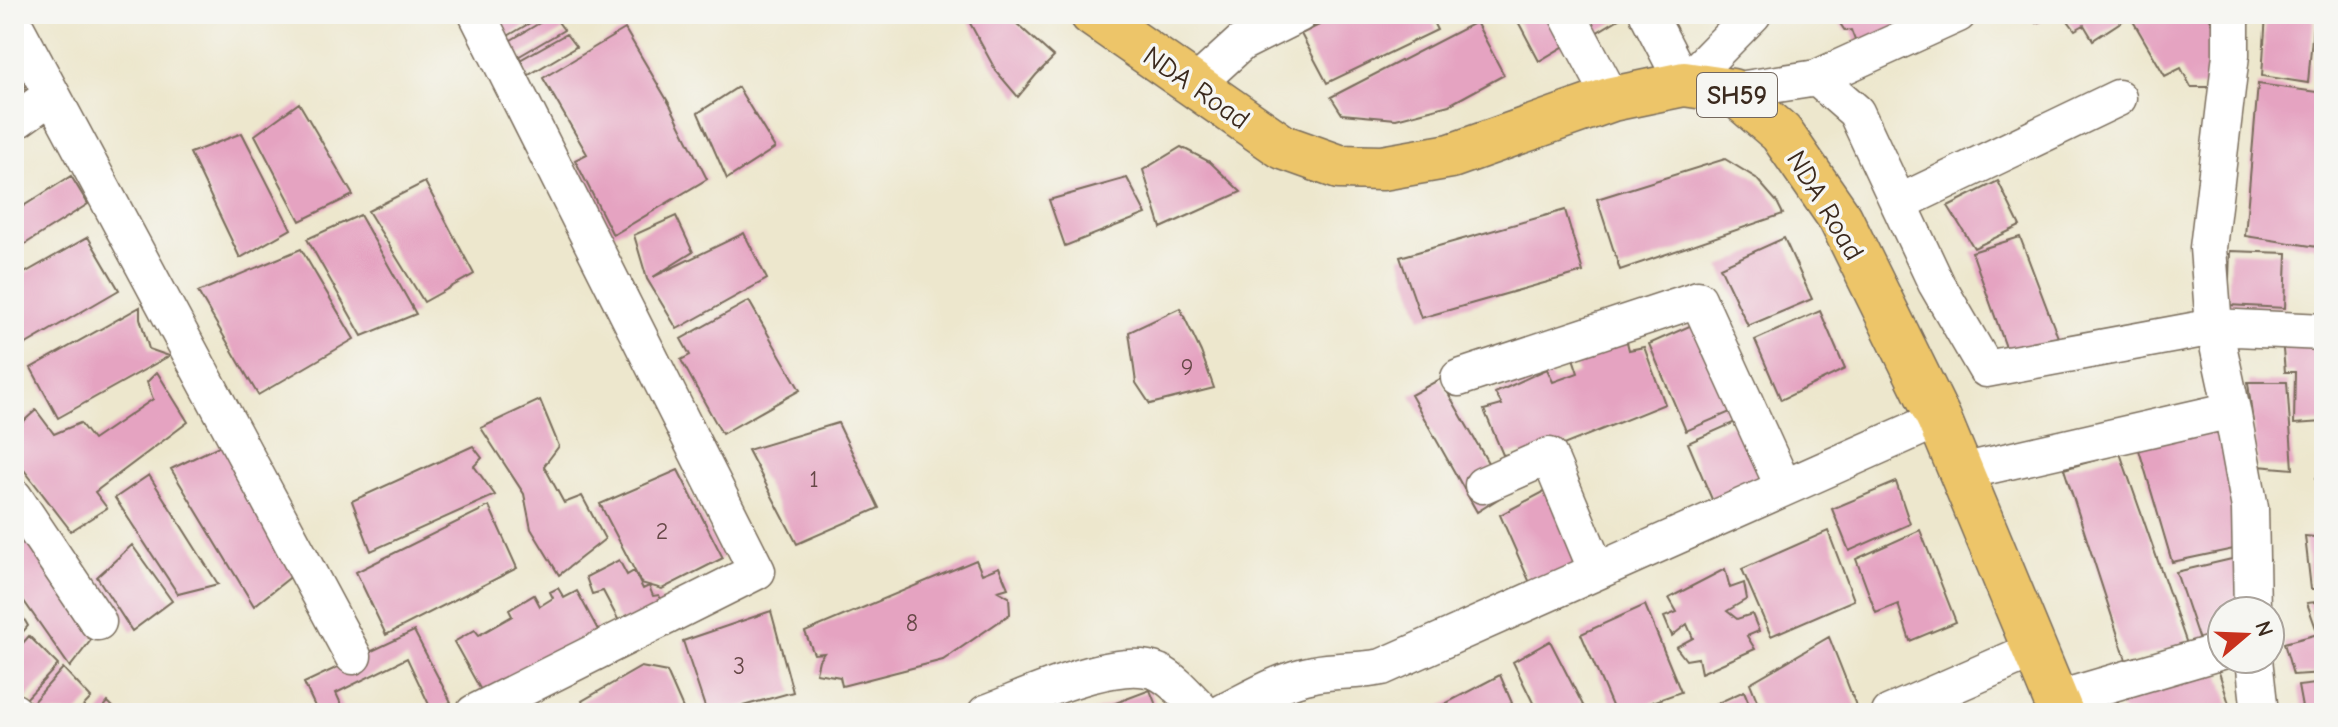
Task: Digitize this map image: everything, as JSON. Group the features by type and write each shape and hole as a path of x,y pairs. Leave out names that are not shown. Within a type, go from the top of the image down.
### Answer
{"main road":[{"name":"NDA Road","path":"1092,14 1283,147 1339,167 1382,168 1451,156 1612,99 1684,84 1732,91 1781,133 1840,218 1939,419 2058,706"}],"street":[{"path":"474,713 757,571 477,14"},
{"path":"1194,86 1241,43 1299,14"},
{"path":"1567,14 1612,99"},
{"path":"1648,14 1684,84 1753,14"},
{"path":"1732,91 1817,78 1958,14"},
{"path":"2231,14 2231,55 2208,248 2214,327 2250,508 2252,595"},
{"path":"14,24 353,656"},
{"path":"1817,78 1856,112 1936,283 1986,369 2214,327 2324,332"},
{"path":"14,122 52,95"},
{"path":"1899,203 2118,98"},
{"path":"1459,378 1698,299 1784,488"},
{"path":"1961,472 2232,410"},
{"path":"1222,713 1296,678 1382,667 1939,419"},
{"path":"1483,485 1549,456 1597,571"},
{"path":"14,497 98,622"},
{"path":"1890,713 2034,650"},
{"path":"2058,706 2206,656"},
{"path":"986,713 1092,674 1125,668 1142,668 1160,673 1204,713"},
{"path":"2256,675 2260,713"}],"building":[{"path":"497,14 545,14 501,40"},
{"path":"965,14 1006,14 1054,57 1018,97 996,71"},
{"path":"1223,14 1285,14 1236,37"},
{"path":"1341,14 1429,14 1437,30 1327,83 1301,34"},
{"path":"1514,14 1573,14 1583,35 1539,61"},
{"path":"1577,14 1627,14 1589,37"},
{"path":"1829,14 1925,14 1858,48 1851,30 1845,31 1839,22 1832,21"},
{"path":"2029,14 2060,14 2036,23"},
{"path":"2063,14 2208,14 2220,39 2217,87 2191,87 2181,68 2165,76 2130,16 2093,40 2084,25 2075,30"},
{"path":"2266,14 2314,14 2308,83 2262,76"},
{"path":"553,15 564,30 516,58 506,43"},
{"path":"1476,22 1504,75 1449,105 1396,119 1342,114 1331,97"},
{"path":"625,29 670,105 707,179 613,235 575,160 587,154 543,78"},
{"path":"566,34 576,47 527,76 520,60"},
{"path":"14,65 26,91 14,101"},
{"path":"2258,84 2324,93 2324,248 2245,236"},
{"path":"738,87 775,148 727,179 698,113"},
{"path":"299,103 353,195 300,221 255,135"},
{"path":"242,133 291,229 240,258 190,153"},
{"path":"1181,147 1210,162 1241,192 1161,228 1143,170"},
{"path":"1725,159 1756,178 1777,202 1783,214 1620,270 1597,199"},
{"path":"71,176 88,204 14,251 14,212"},
{"path":"1127,178 1146,214 1065,246 1049,200"},
{"path":"1998,181 2020,226 1974,248 1948,206"},
{"path":"425,182 474,274 424,302 368,211"},
{"path":"1565,210 1583,272 1421,318 1400,257"},
{"path":"360,215 416,314 362,336 307,239"},
{"path":"676,216 693,252 653,277 744,233 767,279 677,329 647,279 634,235"},
{"path":"88,237 119,290 14,351 14,279"},
{"path":"2020,237 2059,340 2008,353 1972,252"},
{"path":"1784,238 1812,299 1748,326 1720,267"},
{"path":"301,249 354,339 258,395 198,292"},
{"path":"2230,251 2287,253 2285,308 2228,305"},
{"path":"749,301 800,390 722,434 681,360 690,355 681,339"},
{"path":"140,307 149,349 169,356 58,418 31,368"},
{"path":"1180,308 1214,388 1150,404 1136,383 1129,332"},
{"path":"1820,311 1845,369 1781,400 1755,340"},
{"path":"1721,312 1756,401 1686,431 1649,344"},
{"path":"1626,338 1629,350 1644,347 1665,404 1524,461 1522,452 1503,455 1484,410 1502,405 1495,393 1547,369 1553,382 1578,373 1573,358"},
{"path":"2282,339 2324,342 2324,422 2294,424 2295,372 2285,372"},
{"path":"157,372 188,422 95,492 107,508 71,531 14,457 14,430 36,410 54,434 80,423 93,440 153,399 147,382"},
{"path":"1440,379 1506,494 1477,512 1411,395"},
{"path":"2248,382 2287,382 2293,469 2258,466"},
{"path":"540,400 559,446 544,466 564,503 582,496 605,539 559,575 531,529 524,494 481,428"},
{"path":"1760,411 1795,498 1725,530 1688,443"},
{"path":"838,423 879,508 797,544 748,450"},
{"path":"2226,425 2243,547 2172,562 2137,443"},
{"path":"225,443 298,571 254,606 171,469"},
{"path":"473,446 482,458 474,466 495,495 371,551 352,501"},
{"path":"2120,453 2187,644 2126,660 2064,469"},
{"path":"678,470 723,558 662,589 641,583 600,504"},
{"path":"149,475 218,584 178,594 115,498"},
{"path":"2316,478 2324,479 2324,530 2320,530"},
{"path":"1568,479 1602,560 1534,592 1500,515"},
{"path":"1896,482 1910,524 1849,551 1832,509"},
{"path":"489,506 517,568 386,635 356,572"},
{"path":"14,512 98,631 70,667 14,587"},
{"path":"1920,530 1956,622 1910,641 1898,604 1876,613 1856,559"},
{"path":"1828,531 1854,600 1771,636 1742,569"},
{"path":"2305,536 2324,538 2324,589 2311,589"},
{"path":"132,545 172,601 132,631 97,577"},
{"path":"2236,558 2241,595 2206,595 2206,647 2202,649 2176,572"},
{"path":"619,560 627,575 634,571 643,589 649,586 653,596 659,595 665,609 620,623 603,591 592,594 586,577"},
{"path":"976,560 982,574 999,567 1008,588 998,591 1009,597 1010,614 943,660 842,686 840,677 816,673 824,653 814,654 805,632"},
{"path":"1725,569 1730,588 1744,583 1747,599 1727,611 1737,619 1752,614 1759,631 1747,636 1755,649 1701,673 1698,658 1686,660 1676,647 1693,638 1687,624 1672,636 1664,617 1677,612 1669,598"},
{"path":"558,588 564,598 577,591 598,630 483,694 454,642 475,630 479,635 512,616 509,610 534,595 540,606 553,598 550,592"},
{"path":"2324,601 2324,673 2293,675 2286,642 2318,634 2307,603"},
{"path":"14,602 28,626 14,642"},
{"path":"1645,605 1681,692 1615,713 1581,634"},
{"path":"771,611 793,692 718,713 707,713 683,641"},
{"path":"414,631 451,702 432,711 407,658 336,693 345,713 318,713 304,683"},
{"path":"29,636 58,665 24,701 14,691 14,653"},
{"path":"1829,637 1859,713 1762,713 1750,683"},
{"path":"1550,641 1587,713 1538,713 1513,662"},
{"path":"641,667 667,672 685,713 587,713 582,701"},
{"path":"63,668 91,698 77,713 41,713 32,703"},
{"path":"2206,670 2206,675 2220,675 2232,713 2123,713 2116,699"},
{"path":"1500,675 1512,703 1507,706 1510,713 1435,713 1433,710"},
{"path":"2324,683 2324,713 2303,713 2298,686"},
{"path":"1150,690 1159,713 1089,713"},
{"path":"1744,691 1753,713 1696,713"},
{"path":"108,702 119,713 99,713"}]}
